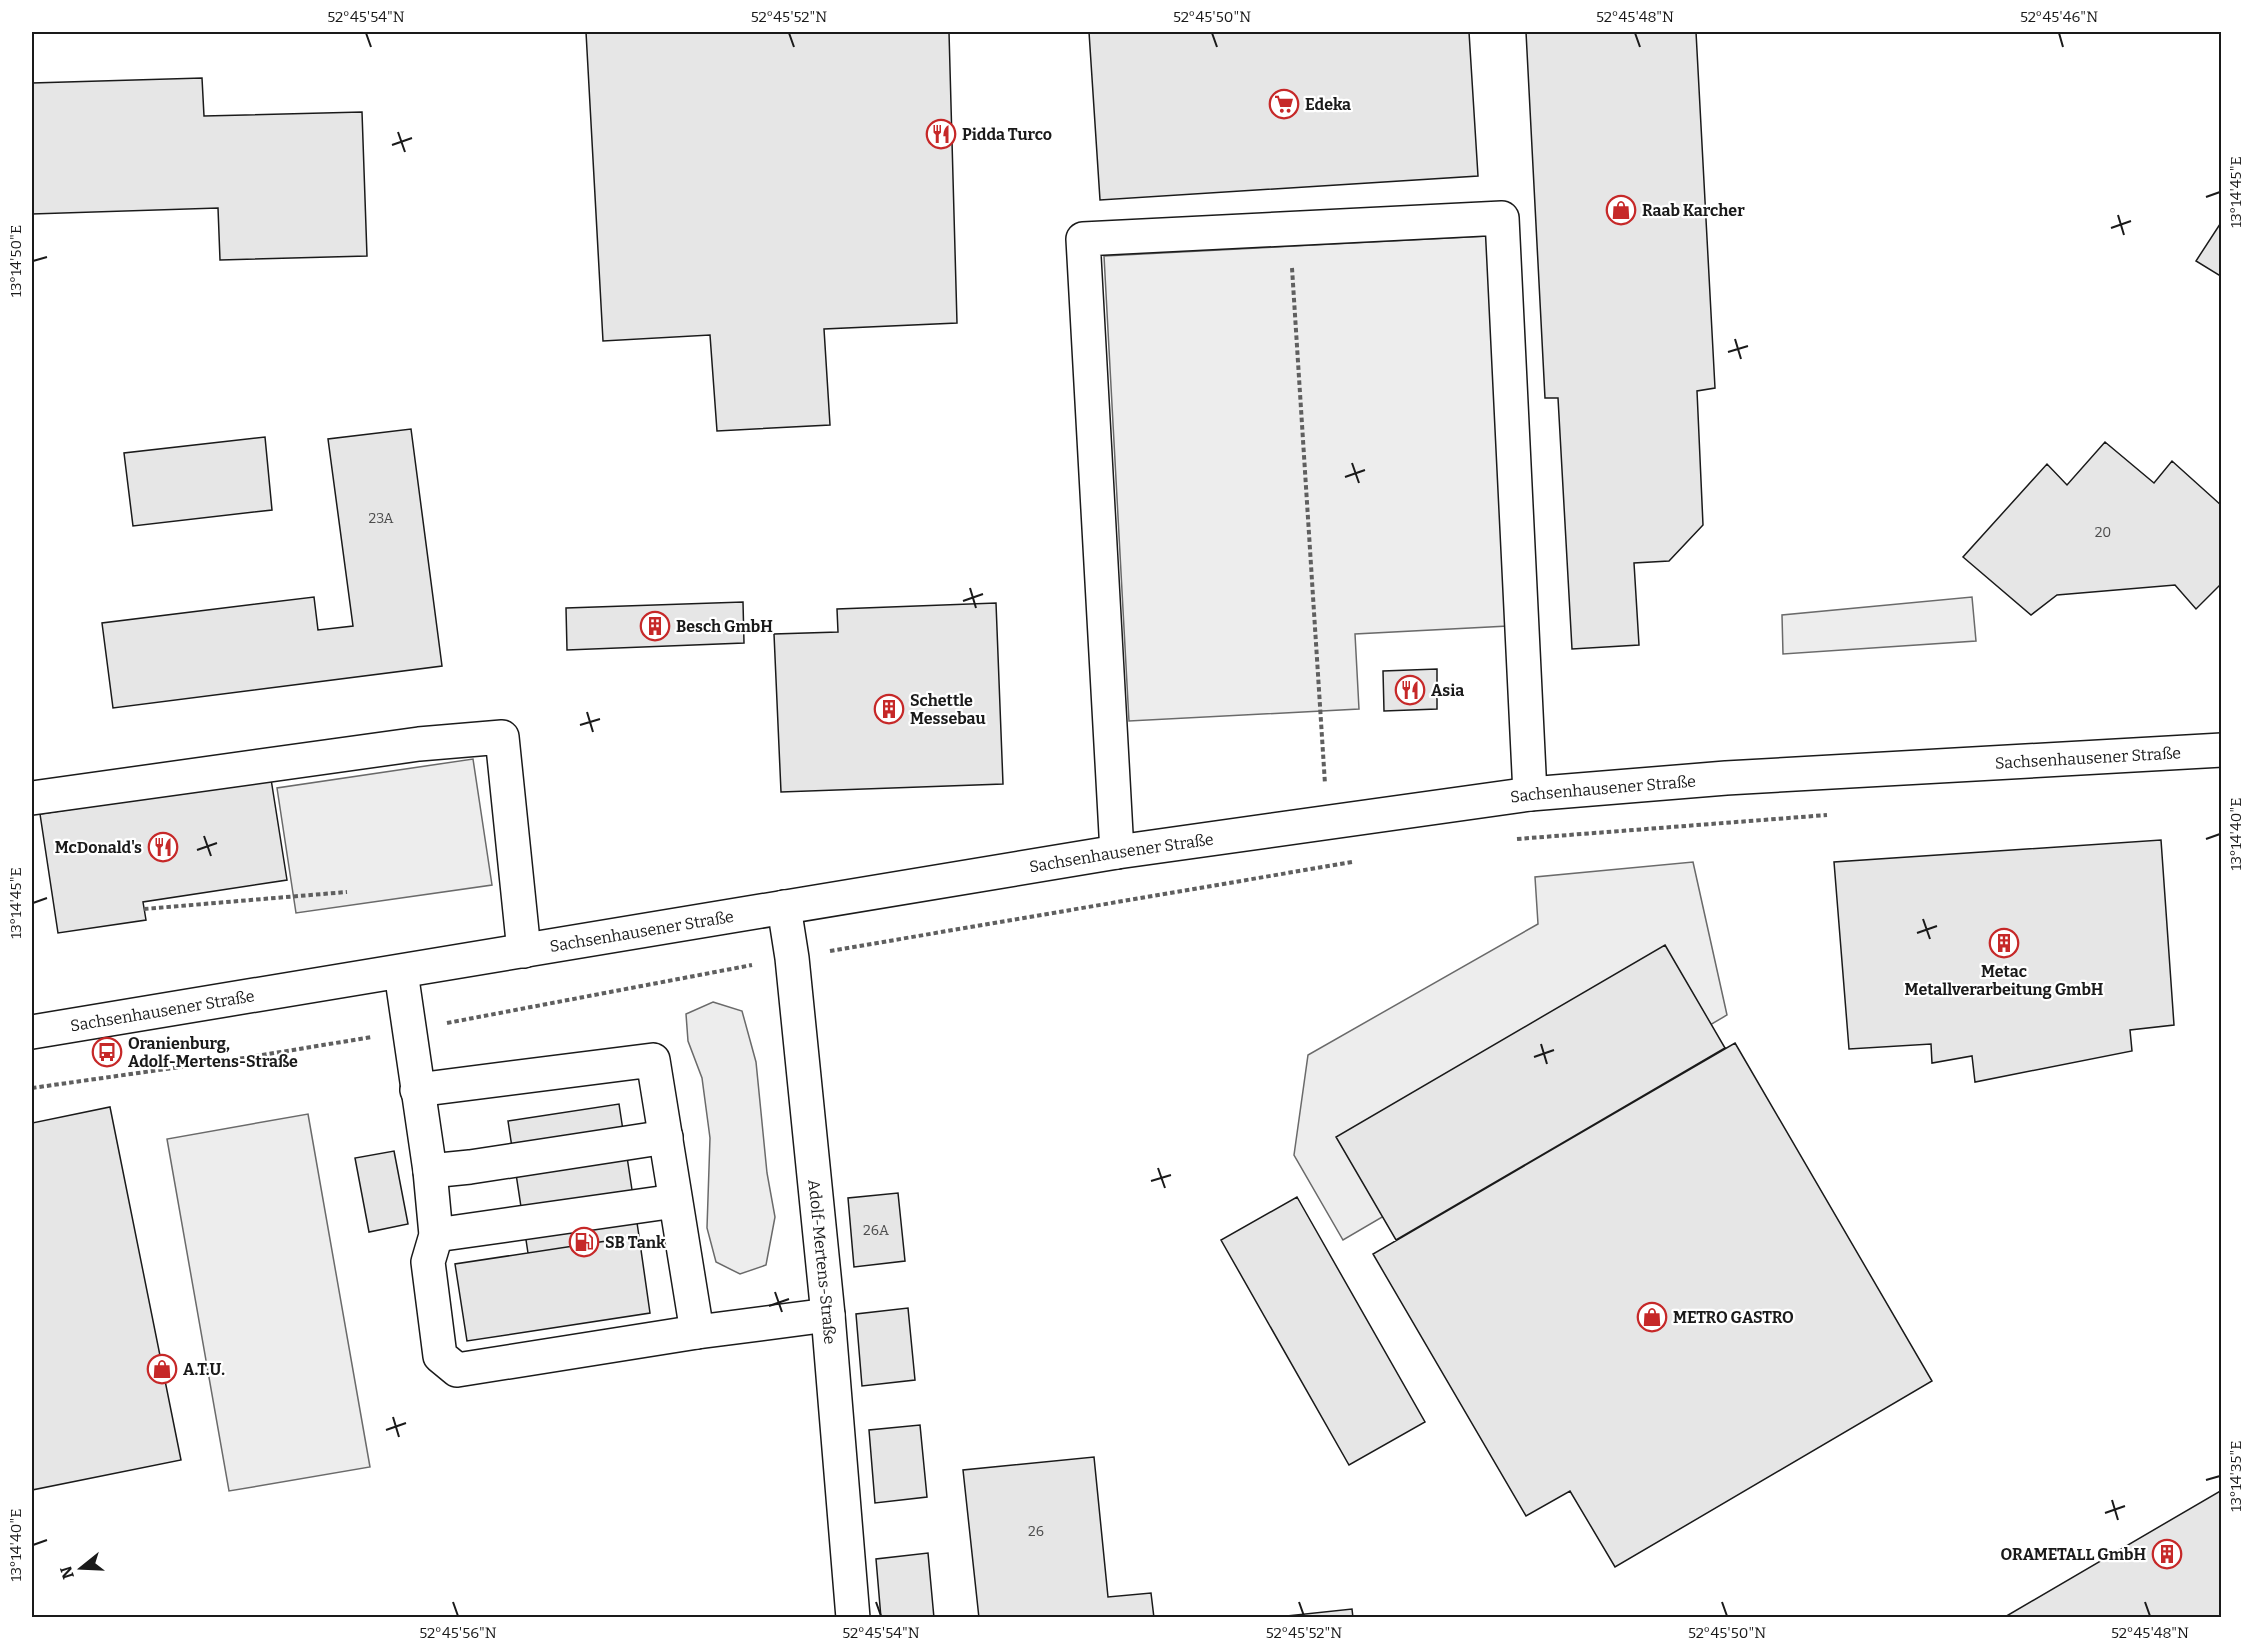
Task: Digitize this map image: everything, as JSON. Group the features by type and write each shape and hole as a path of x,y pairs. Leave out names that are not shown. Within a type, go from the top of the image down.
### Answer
{"main road":[{"path":"1117,852 1083,238 1502,218 1530,794"},
{"path":"32,798 419,744 502,737 524,951"},
{"name":"Sachsenhausener Straße","path":"32,1032 1117,852 1530,794 1726,778 2222,750"},
{"name":"Adolf-Mertens-Straße","path":"784,907 792,958 828,1315 853,1617"},
{"path":"401,972 430,1171 436,1235 428,1262 441,1356 457,1370 697,1332 828,1315"},
{"path":"417,1090 653,1060 697,1332"},
{"path":"430,1171 666,1137"},
{"path":"436,1235 675,1201"}],"path":[{"path":"1289,228 1328,822"},
{"path":"1508,839 1836,814"},
{"path":"736,969 1358,861"},
{"path":"144,909 347,892"}],"shaded area":[{"path":"1488,236 1508,626 1355,634 1359,709 1129,721 1104,256"},
{"path":"1972,597 1976,641 1783,654 1782,615"},
{"path":"473,759 492,885 296,913 277,788"},
{"path":"1693,862 1727,1015 1343,1240 1294,1155 1308,1055 1538,924 1535,877"},
{"path":"713,1002 742,1011 756,1062 767,1173 775,1217 766,1265 740,1274 716,1262 707,1228 710,1138 702,1078 688,1041 686,1014"},
{"path":"308,1114 370,1467 229,1491 167,1139"}],"building":[{"path":"586,32 949,32 957,323 824,329 830,425 717,431 710,335 603,341"},
{"name":"Edeka","path":"1089,32 1469,32 1478,176 1100,200"},
{"name":"Raab Karcher","path":"1526,32 1696,32 1715,388 1697,391 1703,525 1669,561 1634,563 1639,645 1572,649 1558,398 1545,398"},
{"path":"202,78 204,116 362,112 367,256 220,260 218,208 32,214 32,83"},
{"path":"2222,221 2222,277 2196,261"},
{"path":"411,429 442,666 113,708 102,623 314,597 318,630 353,626 328,439"},
{"path":"265,437 272,510 133,526 124,453"},
{"path":"2105,442 2154,483 2172,461 2222,506 2222,583 2196,609 2175,585 2057,595 2031,615 1963,557 2047,464 2067,485"},
{"name":"Besch GmbH","path":"743,602 744,643 567,650 566,608"},
{"name":"Schettle Messebau","path":"996,603 1003,784 781,792 774,634 838,632 837,609"},
{"name":"Asia","path":"1437,669 1437,709 1384,711 1383,671"},
{"name":"McDonald's","path":"271,779 287,880 143,902 146,920 58,933 40,814"},
{"name":"Metac Metallverarbeitung GmbH","path":"2161,840 2174,1025 2130,1030 2132,1051 1975,1082 1972,1056 1932,1063 1931,1044 1849,1049 1834,862"},
{"path":"1665,945 1725,1048 1396,1240 1336,1137"},
{"name":"METRO GASTRO","path":"1735,1043 1932,1381 1615,1567 1570,1491 1526,1516 1373,1254"},
{"path":"619,1104 639,1236 528,1253 508,1121"},
{"path":"110,1107 181,1460 32,1490 32,1123"},
{"path":"394,1151 408,1224 369,1232 355,1158"},
{"path":"898,1193 905,1261 854,1267 848,1198"},
{"path":"1297,1197 1425,1422 1349,1465 1221,1240"},
{"path":"639,1236 650,1313 467,1341 455,1264"},
{"path":"908,1308 915,1380 862,1386 856,1314"},
{"path":"920,1425 927,1497 875,1503 869,1430"},
{"path":"1094,1457 1108,1597 1151,1593 1154,1618 979,1618 963,1470"},
{"name":"ORAMETALL GmbH","path":"2222,1490 2222,1618 2003,1618"},
{"path":"928,1553 934,1618 881,1618 876,1559"},
{"path":"1352,1609 1353,1618 1268,1618"}],"place":[{"name":"Edeka","path":"1284,104"},
{"name":"Pidda Turco","path":"941,134"},
{"name":"Raab Karcher","path":"1621,210"},
{"name":"Besch GmbH","path":"655,626"},
{"name":"Asia","path":"1410,690"},
{"name":"Schettle Messebau","path":"889,709"},
{"name":"McDonald's","path":"163,847"},
{"name":"Metac Metallverarbeitung GmbH","path":"2004,943"},
{"name":"Oranienburg, Adolf-Mertens-Straße","path":"107,1052"},
{"name":"SB Tank","path":"584,1242"},
{"name":"METRO GASTRO","path":"1652,1317"},
{"name":"A.T.U.","path":"162,1369"},
{"name":"ORAMETALL GmbH","path":"2167,1554"}]}
